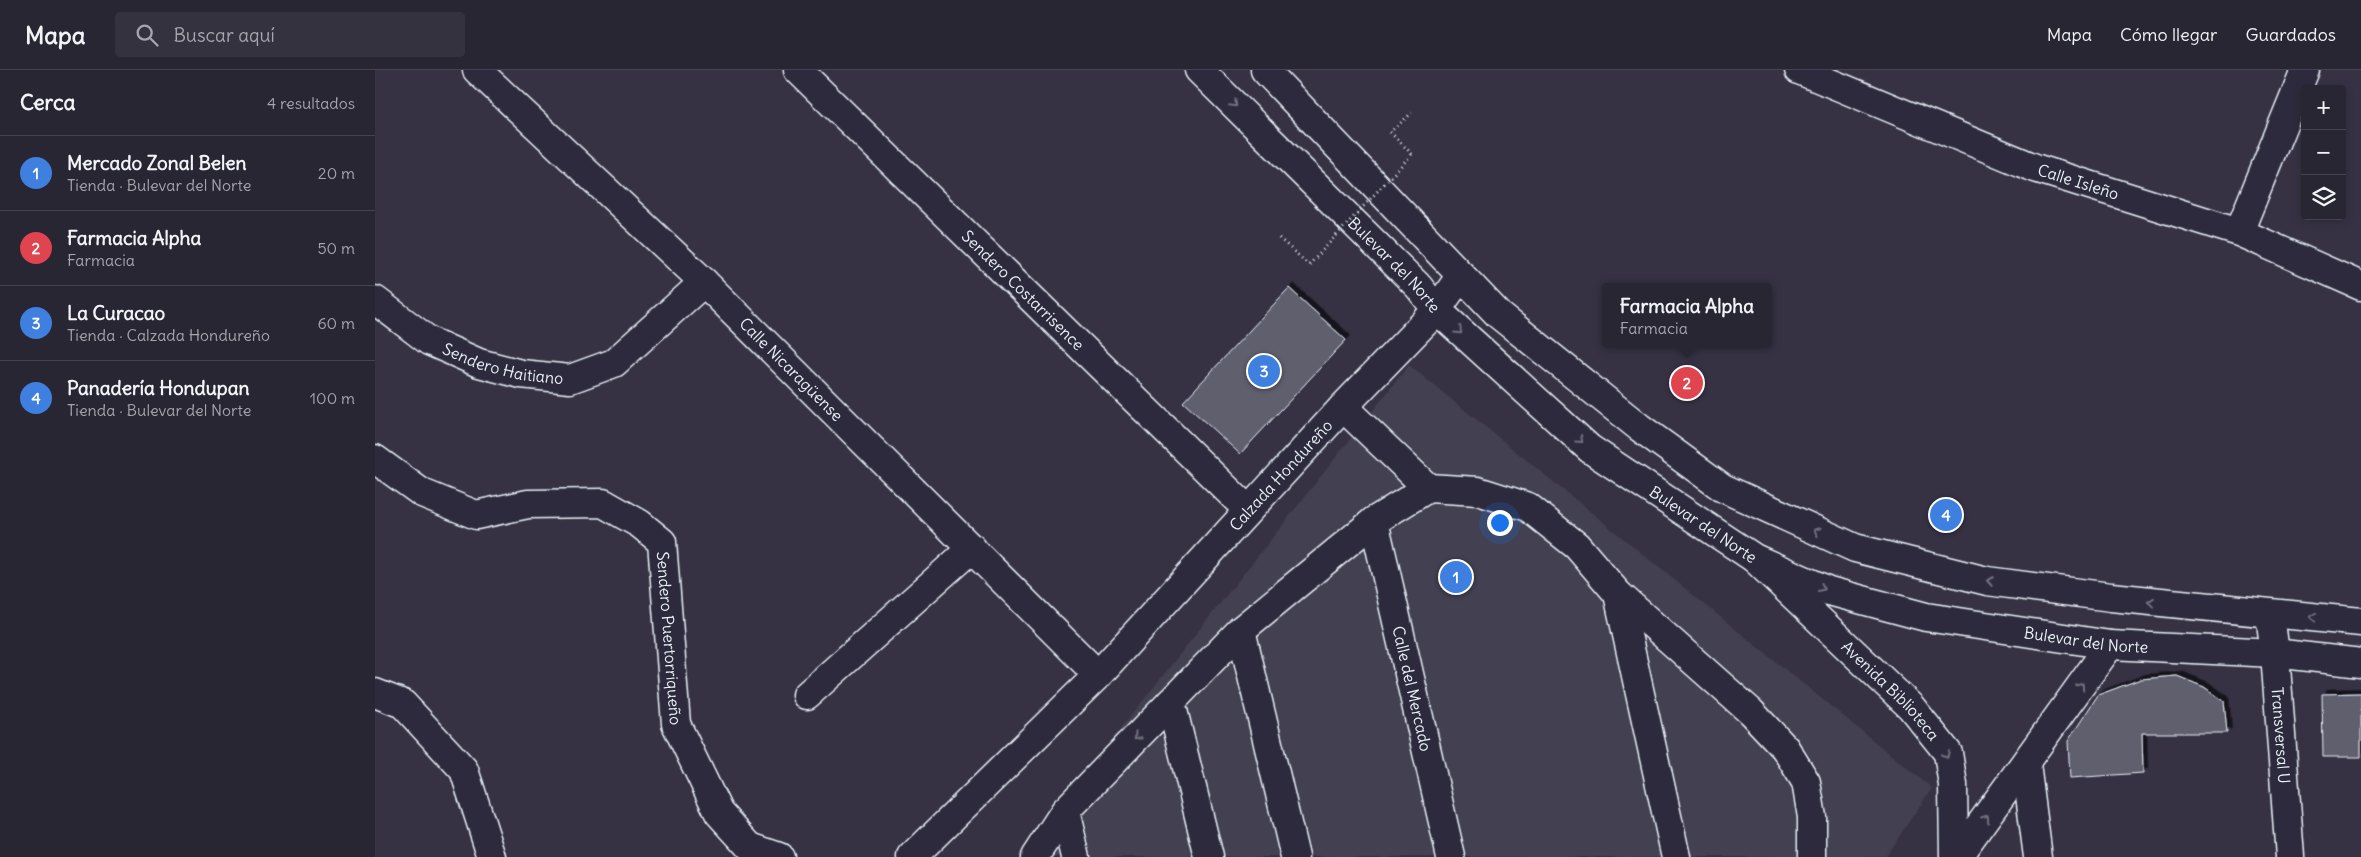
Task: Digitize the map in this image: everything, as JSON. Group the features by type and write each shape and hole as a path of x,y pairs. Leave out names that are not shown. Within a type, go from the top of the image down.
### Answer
{"street":[{"name":"Calle Nicaragüense","path":"477,70 704,282 1099,675"},
{"name":"Sendero Costarrisence","path":"798,70 1248,510"},
{"name":"Bulevar del Norte","path":"1199,70 1418,286 1437,310 1590,449 1754,558 1829,590 1926,617 2110,645 2275,653 2361,663"},
{"path":"1265,70 1499,315 1639,427 1723,488 1855,548 1987,581 2270,615 2361,622"},
{"name":"Calle Isleño","path":"1799,70 2035,168 2239,232 2361,286"},
{"path":"2239,232 2305,70"},
{"name":"Calzada Hondureño","path":"1099,675 1343,407 1437,310 1461,276"},
{"name":"Sendero Haitiano","path":"375,300 429,340 479,363 521,374 571,379 613,363 704,282"},
{"path":"1343,407 1428,488"},
{"name":"Sendero Puertorriqueño","path":"375,459 422,493 476,515 528,504 603,503 640,524 662,542 676,724 719,813 750,847 779,857"},
{"path":"1035,857 1065,811 1241,630 1374,521 1428,488 1478,491 1528,507 1577,546 1618,594 1751,712 1785,748 1807,782 1812,817 1812,857"},
{"name":"Calle del Mercado","path":"1374,521 1451,857"},
{"path":"807,696 972,548"},
{"name":"Avenida Biblioteca","path":"1754,558 1911,707 1948,753 1953,785 1956,857"},
{"path":"1618,594 1676,857"},
{"name":"Transversal U","path":"2270,615 2275,653 2291,857"},
{"path":"1241,630 1295,857"},
{"name":"Avenida Biblioteca","path":"1956,857 2026,764 2110,645"},
{"path":"912,857 1099,675"},
{"path":"375,693 403,704 464,770 492,857"},
{"path":"1171,702 1209,857"},
{"path":"2026,764 2038,857"},
{"path":"1065,811 1076,857"}],"path":[{"path":"1279,238 1309,265 1412,154 1390,132 1412,113"}],"shaded area":[{"path":"1409,365 1932,788 1885,857 1019,857"}],"building":[{"path":"1289,288 1346,340 1240,454 1183,402"},
{"path":"2177,676 2204,687 2224,701 2227,733 2142,733 2143,773 2070,778 2068,741 2098,695 2141,679"},
{"path":"2361,693 2361,757 2323,757 2322,694"}],"place":[{"name":"La Curacao","path":"1264,371"},
{"name":"Farmacia Alpha","path":"1687,383"},
{"name":"Panadería Hondupan","path":"1946,515"},
{"name":"Mercado Zonal Belen","path":"1456,577"}]}
